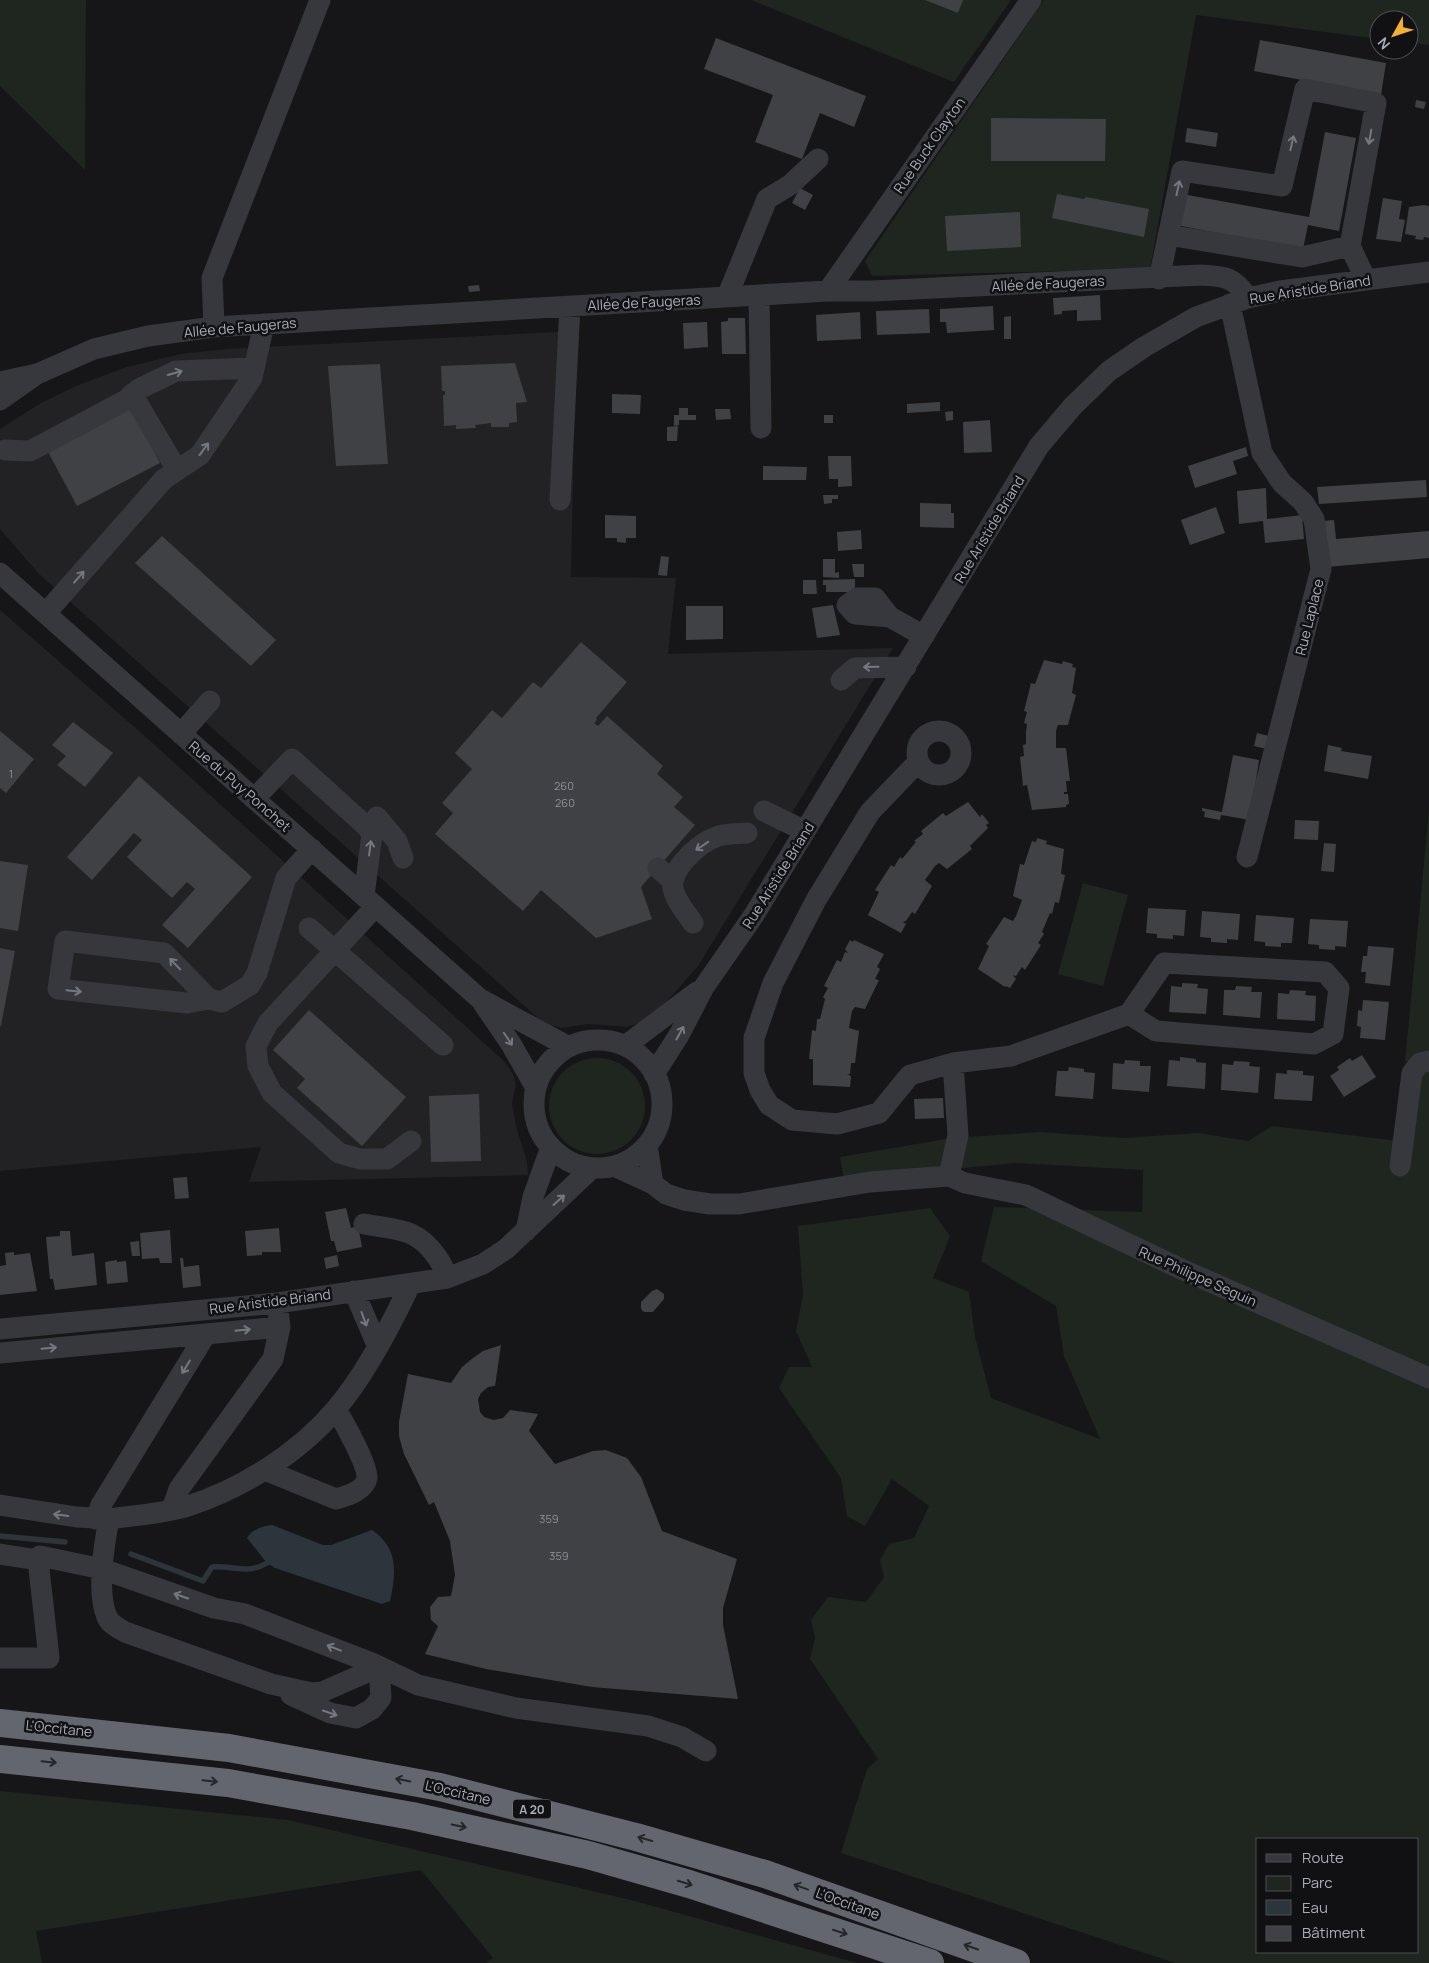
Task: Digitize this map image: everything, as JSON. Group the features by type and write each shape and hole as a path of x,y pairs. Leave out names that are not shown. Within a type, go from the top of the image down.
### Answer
{"highway":[{"name":"L'Occitane","path":"0,1723 229,1748 440,1787 618,1832 766,1874 1016,1963"},
{"name":"L'Occitane","path":"0,1759 228,1783 421,1818 588,1855 689,1884 930,1963"}],"street":[{"path":"214,327 212,278 320,0"},
{"name":"Rue Buck Clayton","path":"828,291 1031,0"},
{"path":"1158,278 1182,170 1282,186 1305,89 1376,103 1350,246 1366,280"},
{"path":"727,297 767,199 790,185 818,158"},
{"path":"1168,235 1302,257 1350,246"},
{"name":"Rue Aristide Briand","path":"654,1074 679,1035 704,987 754,915 906,667 1038,446 1073,406 1109,371 1144,347 1196,317 1239,301 1280,291 1429,272"},
{"name":"Allée de Faugeras","path":"0,400 37,374 94,349 148,336 214,327 828,291 873,291 1201,275 1224,276 1240,285 1239,301"},
{"path":"758,295 761,428"},
{"name":"Rue Laplace","path":"1239,301 1262,453 1282,483 1303,502 1314,519 1321,569 1247,857"},
{"path":"560,500 570,306"},
{"path":"46,613 164,480 200,455 252,378 264,324"},
{"path":"5,450 30,451 176,371 254,368"},
{"name":"Allée de Faugeras","path":"0,382 37,374"},
{"path":"132,394 177,470"},
{"name":"Rue du Puy Ponchet","path":"0,573 480,999 569,1047"},
{"path":"890,616 924,636"},
{"path":"841,680 855,668 906,667"},
{"path":"181,734 210,701"},
{"path":"254,799 292,759 366,826 372,834 369,902 335,950 268,1023 256,1046 258,1066 272,1093 339,1153 360,1158 386,1159 411,1141"},
{"path":"918,762 870,812 816,900 773,983 754,1038 754,1073 760,1090 770,1106 792,1120 837,1124 879,1113 910,1075 953,1063 1011,1056 1129,1014 1164,963 1325,972 1338,988 1333,1034 1314,1044 1156,1031 1129,1014"},
{"path":"764,811 805,831"},
{"path":"376,817 397,841 403,858"},
{"path":"692,923 665,875 682,864 697,849 717,836 747,833"},
{"path":"209,999 164,953 65,941 58,989 187,1003 209,999 222,1002 250,985 257,973 286,878 312,848"},
{"path":"309,928 444,1045"},
{"name":"Rue Aristide Briand","path":"625,1046 704,987"},
{"name":"Rue du Puy Ponchet","path":"480,999 511,1044 536,1088"},
{"path":"587,1041 606,1041 625,1046 642,1058 654,1074 660,1092 661,1111 657,1129 647,1145 632,1158 614,1166 592,1168 569,1161 550,1147 537,1122 534,1109 536,1088 543,1071 554,1057 569,1047 587,1041"},
{"path":"1400,1166 1412,1073 1420,1063 1429,1061"},
{"path":"953,1063 958,1134 957,1180"},
{"path":"647,1145 653,1184"},
{"path":"526,1231 533,1197 550,1147"},
{"name":"Rue Philippe Seguin","path":"614,1166 653,1184 666,1194 684,1200 710,1204 739,1204 870,1182 957,1180 1026,1195 1181,1269 1429,1378"},
{"name":"Rue Aristide Briand","path":"0,1329 277,1303 448,1278 483,1264 506,1249 592,1168"},
{"path":"364,1224 417,1235 428,1244 445,1269 448,1278"},
{"path":"0,1505 103,1519 172,1510 210,1498 265,1470 319,1427 336,1409 356,1383 410,1285"},
{"path":"354,1291 377,1346"},
{"path":"172,1510 179,1489 273,1359 280,1327 277,1303"},
{"path":"218,1308 216,1317 206,1334 100,1505 103,1519 103,1604 107,1619 124,1632 271,1684 312,1693 322,1692 379,1667"},
{"path":"0,1353 280,1327"},
{"path":"265,1470 336,1499 352,1494 363,1486 367,1478 365,1469 350,1434 336,1409"},
{"path":"0,1554 38,1560"},
{"path":"0,1658 49,1658 38,1560 40,1556 102,1569 214,1608 246,1614 379,1667 418,1685 516,1708 648,1726 682,1737 706,1751"},
{"path":"379,1667 382,1698"},
{"path":"271,1684 308,1704 346,1717 356,1718 362,1716 382,1698 397,1690 418,1685"}],"shaded area":[{"path":"576,331 571,577 676,578 668,654 893,648 698,966 662,1007 639,1023 628,1027 589,1024 562,1028 549,1025 538,1018 39,574 0,529 0,429 41,403 76,386 127,367 181,354 226,349"},
{"path":"0,610 147,738 505,1062 513,1074 516,1084 512,1103 516,1126 527,1161 528,1175 249,1182 261,1147 0,1171"}],"green space":[{"path":"0,0 86,0 85,170 0,86"},
{"path":"751,0 1011,0 954,82"},
{"path":"1044,0 1429,0 1429,45 1419,44 1419,10 1369,10 1369,38 1196,15 1150,269 872,276 865,261"},
{"path":"1429,810 1429,1058 1405,1062"},
{"path":"1083,883 1128,895 1103,986 1058,974"},
{"path":"597,1058 615,1062 631,1072 641,1088 645,1106 641,1124 631,1140 615,1150 597,1154 579,1150 563,1140 553,1124 549,1106 553,1088 563,1072 579,1062"},
{"path":"1429,1067 1429,1963 1175,1963 841,1853 867,1769 878,1759 810,1659 815,1638 811,1620 828,1597 866,1602 884,1577 880,1560 889,1544 914,1538 929,1506 892,1479 865,1526 847,1516 841,1478 779,1388 789,1367 812,1367 796,1331 803,1295 798,1226 930,1208 950,1236 933,1278 969,1292 975,1337 991,1398 1100,1439 1064,1356 1056,1306 981,1261 994,1207 1142,1212 1143,1170 1014,1163 844,1180 840,1157 952,1138 1040,1132 1124,1138 1198,1133 1248,1141 1272,1126 1408,1142 1424,1068"},
{"path":"0,1791 288,1820 635,1901 857,1963 486,1963 493,1958 421,1870 36,1931 42,1963 0,1963"}],"water":[{"path":"272,1525 323,1545 331,1545 372,1530 381,1537 391,1553 394,1581 390,1601 382,1604 275,1568 267,1563 247,1538 255,1530"}],"building":[{"path":"925,0 963,0 958,13"},
{"path":"716,38 866,96 854,127 820,113 802,159 755,142 773,95 704,69"},
{"path":"1260,40 1386,63 1381,95 1254,71"},
{"path":"1416,100 1426,102 1424,109 1415,107"},
{"path":"991,118 1106,119 1105,161 991,161"},
{"path":"1187,128 1218,133 1216,147 1185,142"},
{"path":"1325,132 1356,138 1339,231 1308,225 1303,249 1176,225 1182,194 1309,217"},
{"path":"800,188 813,195 805,210 792,203"},
{"path":"1057,194 1084,199 1086,197 1149,209 1144,237 1052,218"},
{"path":"1383,198 1402,201 1399,219 1405,220 1401,242 1376,239"},
{"path":"1429,206 1429,238 1424,237 1423,240 1415,239 1416,236 1405,234 1409,207"},
{"path":"1020,212 1021,247 947,251 945,216"},
{"path":"479,285 480,291 469,292 468,286"},
{"path":"1100,295 1101,320 1077,321 1077,310 1062,311 1062,314 1054,315 1053,298"},
{"path":"993,306 994,330 947,333 946,322 940,322 940,309"},
{"path":"929,309 930,333 877,335 876,311"},
{"path":"860,312 861,339 817,341 816,315"},
{"path":"1011,316 1011,339 1004,339 1004,317"},
{"path":"728,318 745,318 746,354 722,354 721,322 728,321"},
{"path":"707,322 708,347 684,349 683,323"},
{"path":"515,363 527,402 516,403 517,422 509,423 509,427 491,427 491,423 475,425 476,428 456,429 456,425 444,426 443,395 445,395 445,391 442,391 441,366"},
{"path":"380,364 388,464 336,466 328,366"},
{"path":"612,394 641,395 640,414 612,413"},
{"path":"940,402 940,411 907,413 907,404"},
{"path":"130,405 160,463 77,506 46,448"},
{"path":"679,408 688,408 688,415 696,415 696,420 679,420 679,425 674,426 674,415 679,415"},
{"path":"715,409 730,409 731,419 716,420"},
{"path":"953,411 953,420 946,421 945,412"},
{"path":"824,415 833,415 833,423 824,423"},
{"path":"990,420 992,452 964,453 963,422"},
{"path":"678,426 677,441 667,441 667,427"},
{"path":"1246,447 1248,456 1233,461 1237,474 1195,488 1188,466"},
{"path":"828,456 851,456 852,486 838,487 838,479 829,479"},
{"path":"763,466 807,467 806,480 763,480"},
{"path":"1426,480 1427,497 1319,504 1317,487"},
{"path":"1266,488 1267,519 1302,515 1304,539 1265,543 1263,521 1239,524 1237,491"},
{"path":"823,495 838,495 838,499 832,499 832,503 824,504"},
{"path":"920,503 951,504 951,513 954,513 954,528 920,527"},
{"path":"1216,507 1225,533 1190,545 1181,520"},
{"path":"605,515 636,516 636,538 626,538 626,543 617,542 617,538 605,538"},
{"path":"1334,520 1336,539 1429,531 1429,558 1327,567 1322,521"},
{"path":"861,530 862,549 838,551 837,532"},
{"path":"162,536 276,640 251,666 135,563"},
{"path":"661,556 669,557 667,576 658,575"},
{"path":"823,559 835,559 835,573 839,572 839,578 823,577"},
{"path":"852,564 864,564 864,577 854,577"},
{"path":"855,579 855,592 826,592 826,585 823,585 823,580"},
{"path":"803,580 816,580 817,594 803,594"},
{"path":"833,605 840,635 817,638 812,608"},
{"path":"686,606 723,606 723,639 686,640"},
{"path":"581,642 627,682 596,718 597,720 594,723 598,726 607,716 663,766 657,774 683,797 674,807 695,825 641,887 652,919 596,938 541,890 523,911 435,834 453,813 442,803 472,769 455,753 492,710 502,718 533,682 541,688"},
{"path":"1044,660 1062,664 1063,661 1073,664 1072,667 1076,668 1072,693 1076,695 1068,725 1058,725 1056,731 1056,748 1066,748 1070,781 1066,781 1067,792 1064,792 1064,794 1068,794 1069,804 1066,807 1032,810 1027,785 1023,786 1020,757 1024,756 1023,745 1026,744 1027,724 1024,723 1027,712 1024,711 1031,683 1035,684"},
{"path":"73,722 113,753 85,787 57,765 66,756 52,745"},
{"path":"0,731 34,759 6,793 0,788"},
{"path":"1257,733 1269,736 1267,749 1254,746"},
{"path":"1328,745 1342,748 1341,751 1372,756 1368,779 1324,771"},
{"path":"1233,755 1259,760 1250,820 1221,815 1220,820 1204,817 1205,812 1202,811 1202,808 1222,812"},
{"path":"139,776 252,877 188,948 162,925 195,889 187,882 172,898 127,857 142,840 134,833 92,880 67,857"},
{"path":"968,802 980,817 982,814 989,823 986,825 988,828 970,846 972,849 947,869 939,863 935,866 925,880 932,886 915,914 912,912 906,921 903,922 906,924 901,933 868,915 879,892 875,890 891,865 894,867 900,857 902,859 916,842 914,841 923,834 921,831 943,813 946,816"},
{"path":"1295,820 1319,821 1318,840 1294,839"},
{"path":"1037,838 1047,841 1046,844 1064,849 1061,874 1065,875 1059,903 1055,902 1052,914 1050,913 1042,932 1044,934 1038,943 1041,945 1025,970 1022,967 1016,976 1013,975 1016,979 1010,988 1005,987 978,969 989,946 986,944 1004,917 1013,921 1016,916 1022,900 1013,896 1020,864 1024,865 1032,841 1036,842"},
{"path":"1324,843 1336,844 1334,872 1321,871"},
{"path":"0,861 28,865 18,931 0,928"},
{"path":"1148,908 1186,910 1184,936 1173,935 1173,939 1157,938 1157,934 1146,933"},
{"path":"1202,911 1240,914 1238,940 1227,939 1227,943 1211,942 1211,938 1200,937"},
{"path":"1256,915 1294,918 1292,943 1281,943 1281,947 1265,946 1265,942 1254,941"},
{"path":"1310,919 1348,921 1346,947 1335,946 1335,950 1319,949 1319,945 1308,944"},
{"path":"850,940 853,942 854,940 884,954 877,967 880,969 875,979 879,980 865,1009 855,1007 852,1011 849,1028 859,1031 855,1063 851,1063 850,1074 847,1074 851,1076 850,1087 813,1085 813,1059 809,1059 812,1030 816,1031 817,1019 820,1019 825,999 823,997 828,988 824,986 837,960 841,962 845,952 848,953 845,949"},
{"path":"1368,946 1394,948 1390,986 1365,983 1366,972 1361,972 1363,956 1367,956"},
{"path":"0,948 15,951 1,1026 0,1026"},
{"path":"1182,983 1198,984 1197,988 1208,989 1206,1014 1169,1012 1171,986 1182,987"},
{"path":"1236,986 1252,987 1251,992 1262,992 1260,1018 1223,1015 1224,990 1235,990"},
{"path":"1290,990 1306,991 1305,995 1316,996 1315,1021 1277,1019 1278,993 1289,994"},
{"path":"1363,1000 1389,1002 1385,1040 1360,1038 1361,1027 1357,1026 1358,1010 1362,1011"},
{"path":"309,1010 406,1097 362,1146 297,1088 305,1079 273,1050"},
{"path":"1362,1055 1376,1077 1344,1097 1330,1076 1339,1070 1337,1067 1350,1058 1352,1061"},
{"path":"1180,1057 1196,1059 1196,1062 1206,1063 1205,1089 1167,1086 1169,1060 1180,1061"},
{"path":"1125,1060 1140,1061 1140,1066 1151,1066 1149,1092 1112,1089 1113,1063 1124,1064"},
{"path":"1234,1061 1250,1062 1249,1066 1260,1067 1258,1093 1221,1090 1222,1064 1233,1065"},
{"path":"1069,1067 1095,1073 1093,1099 1055,1096 1057,1071 1068,1071"},
{"path":"1287,1070 1303,1071 1303,1075 1314,1076 1312,1101 1274,1099 1276,1073 1287,1074"},
{"path":"479,1094 481,1161 431,1162 429,1096"},
{"path":"943,1098 944,1118 915,1119 914,1099"},
{"path":"187,1177 189,1198 175,1199 173,1178"},
{"path":"346,1208 351,1228 358,1226 362,1247 337,1252 334,1241 331,1241 325,1212"},
{"path":"279,1228 281,1252 262,1252 262,1255 247,1256 245,1231"},
{"path":"170,1230 172,1263 160,1263 159,1258 142,1259 140,1233"},
{"path":"60,1231 70,1231 72,1256 94,1253 97,1285 55,1290 53,1279 50,1279 46,1237 60,1236"},
{"path":"139,1241 140,1256 132,1256 130,1242"},
{"path":"14,1252 14,1255 30,1253 37,1291 0,1295 0,1266 6,1265 5,1253"},
{"path":"337,1255 339,1266 326,1269 324,1258"},
{"path":"180,1258 183,1258 184,1267 199,1265 201,1286 183,1288"},
{"path":"117,1260 117,1262 126,1261 128,1282 107,1284 105,1262"},
{"path":"657,1289 664,1294 664,1299 653,1312 644,1312 641,1309 641,1302 652,1291"},
{"path":"501,1345 495,1386 488,1387 481,1393 478,1399 480,1412 484,1417 494,1420 503,1418 510,1410 538,1414 529,1431 555,1464 593,1451 606,1450 627,1458 641,1477 662,1531 737,1559 723,1608 723,1625 738,1699 592,1687 486,1669 425,1654 438,1626 431,1620 430,1607 438,1597 451,1596 455,1575 450,1541 434,1502 429,1505 404,1454 399,1436 399,1422 408,1374 451,1383 462,1367 473,1358 483,1351"}],"waterway":[{"path":"0,1536 65,1542"},
{"path":"131,1554 203,1581 212,1567 247,1569 260,1567 267,1563"}]}
